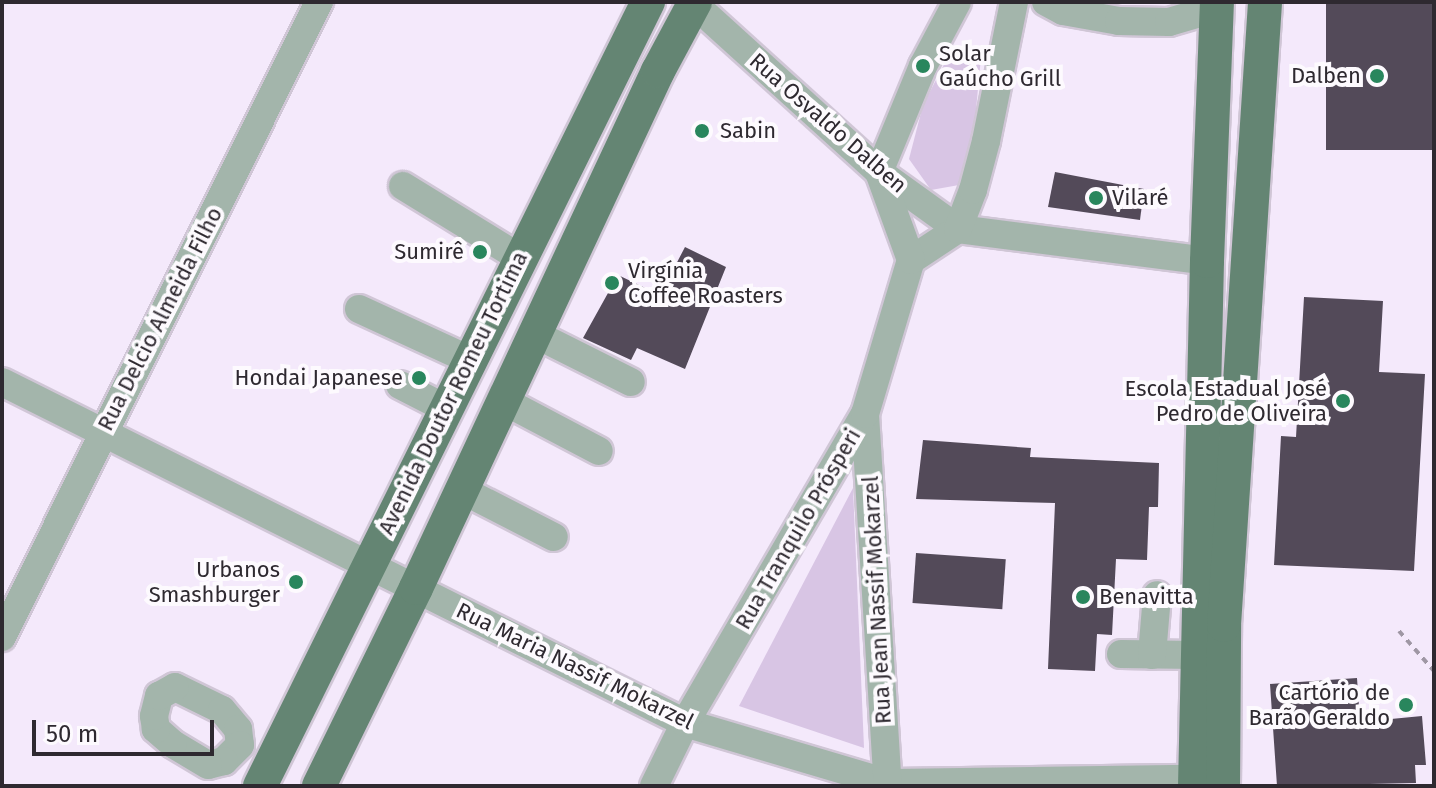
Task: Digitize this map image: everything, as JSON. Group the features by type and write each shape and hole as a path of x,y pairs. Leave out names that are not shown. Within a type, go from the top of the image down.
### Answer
{"main road":[{"name":"Avenida Doutor Romeu Tortima","path":"266,773 648,2"},
{"path":"1203,784 1224,625 1265,2"},
{"path":"319,786 416,588 658,71 695,3"},
{"path":"1203,784 1197,655 1217,5"},
{"path":"1211,177 1255,182"}],"street":[{"name":"Rua Delcio Almeida Filho","path":"2,637 319,2"},
{"path":"957,2 923,66 879,172 911,260 958,229 973,190 986,141 1014,2"},
{"path":"1046,2 1063,11 1119,21 1169,22 1217,5"},
{"name":"Rua Osvaldo Dalben","path":"695,3 879,172 958,229 1207,261"},
{"path":"403,186 520,258"},
{"name":"Rua Tranquilo Prósperi","path":"654,786 685,723 865,414 911,260"},
{"path":"359,309 470,360"},
{"path":"535,334 631,382"},
{"name":"Rua Maria Nassif Mokarzel","path":"2,382 685,723 888,784 1203,784"},
{"path":"400,385 445,408"},
{"path":"504,401 599,451"},
{"name":"Rua Jean Nassif Mokarzel","path":"865,414 888,784"},
{"path":"462,490 554,537"},
{"path":"1152,655 1157,595"},
{"path":"1121,654 1197,655"},
{"path":"240,745 266,773"}],"path":[{"path":"1399,631 1434,671"}],"shaded area":[{"path":"982,47 975,120 959,185 931,190 909,159 923,105 952,49"},
{"path":"853,488 864,748 739,706"}],"building":[{"name":"Dalben","path":"1326,2 1434,2 1434,150 1326,150"},
{"name":"Vilaré","path":"1055,172 1144,189 1140,220 1048,207"},
{"path":"685,247 726,267 685,369 637,348 631,360 583,338 618,275 660,295"},
{"path":"1304,297 1383,301 1379,372 1425,374 1414,571 1274,565 1281,436 1296,437"},
{"path":"923,440 1031,448 1030,457 1159,463 1158,507 1149,507 1147,560 1116,559 1112,635 1097,634 1095,671 1048,669 1055,503 916,499"},
{"path":"916,553 1006,559 1002,609 913,603"},
{"path":"1357,678 1360,722 1422,716 1426,765 1415,765 1416,783 1277,786 1270,684"}],"place":[{"name":"Solar Gaúcho Grill","path":"923,66"},
{"name":"Dalben","path":"1377,76"},
{"name":"Sabin","path":"702,131"},
{"name":"Vilaré","path":"1096,198"},
{"name":"Sumirê","path":"480,252"},
{"name":"Virgínia Coffee Roasters","path":"612,283"},
{"name":"Hondai Japanese","path":"419,378"},
{"name":"Escola Estadual José Pedro de Oliveira","path":"1343,401"},
{"name":"Urbanos Smashburger","path":"296,582"},
{"name":"Benavitta","path":"1083,597"},
{"name":"Cartório de Barão Geraldo","path":"1406,705"}]}
